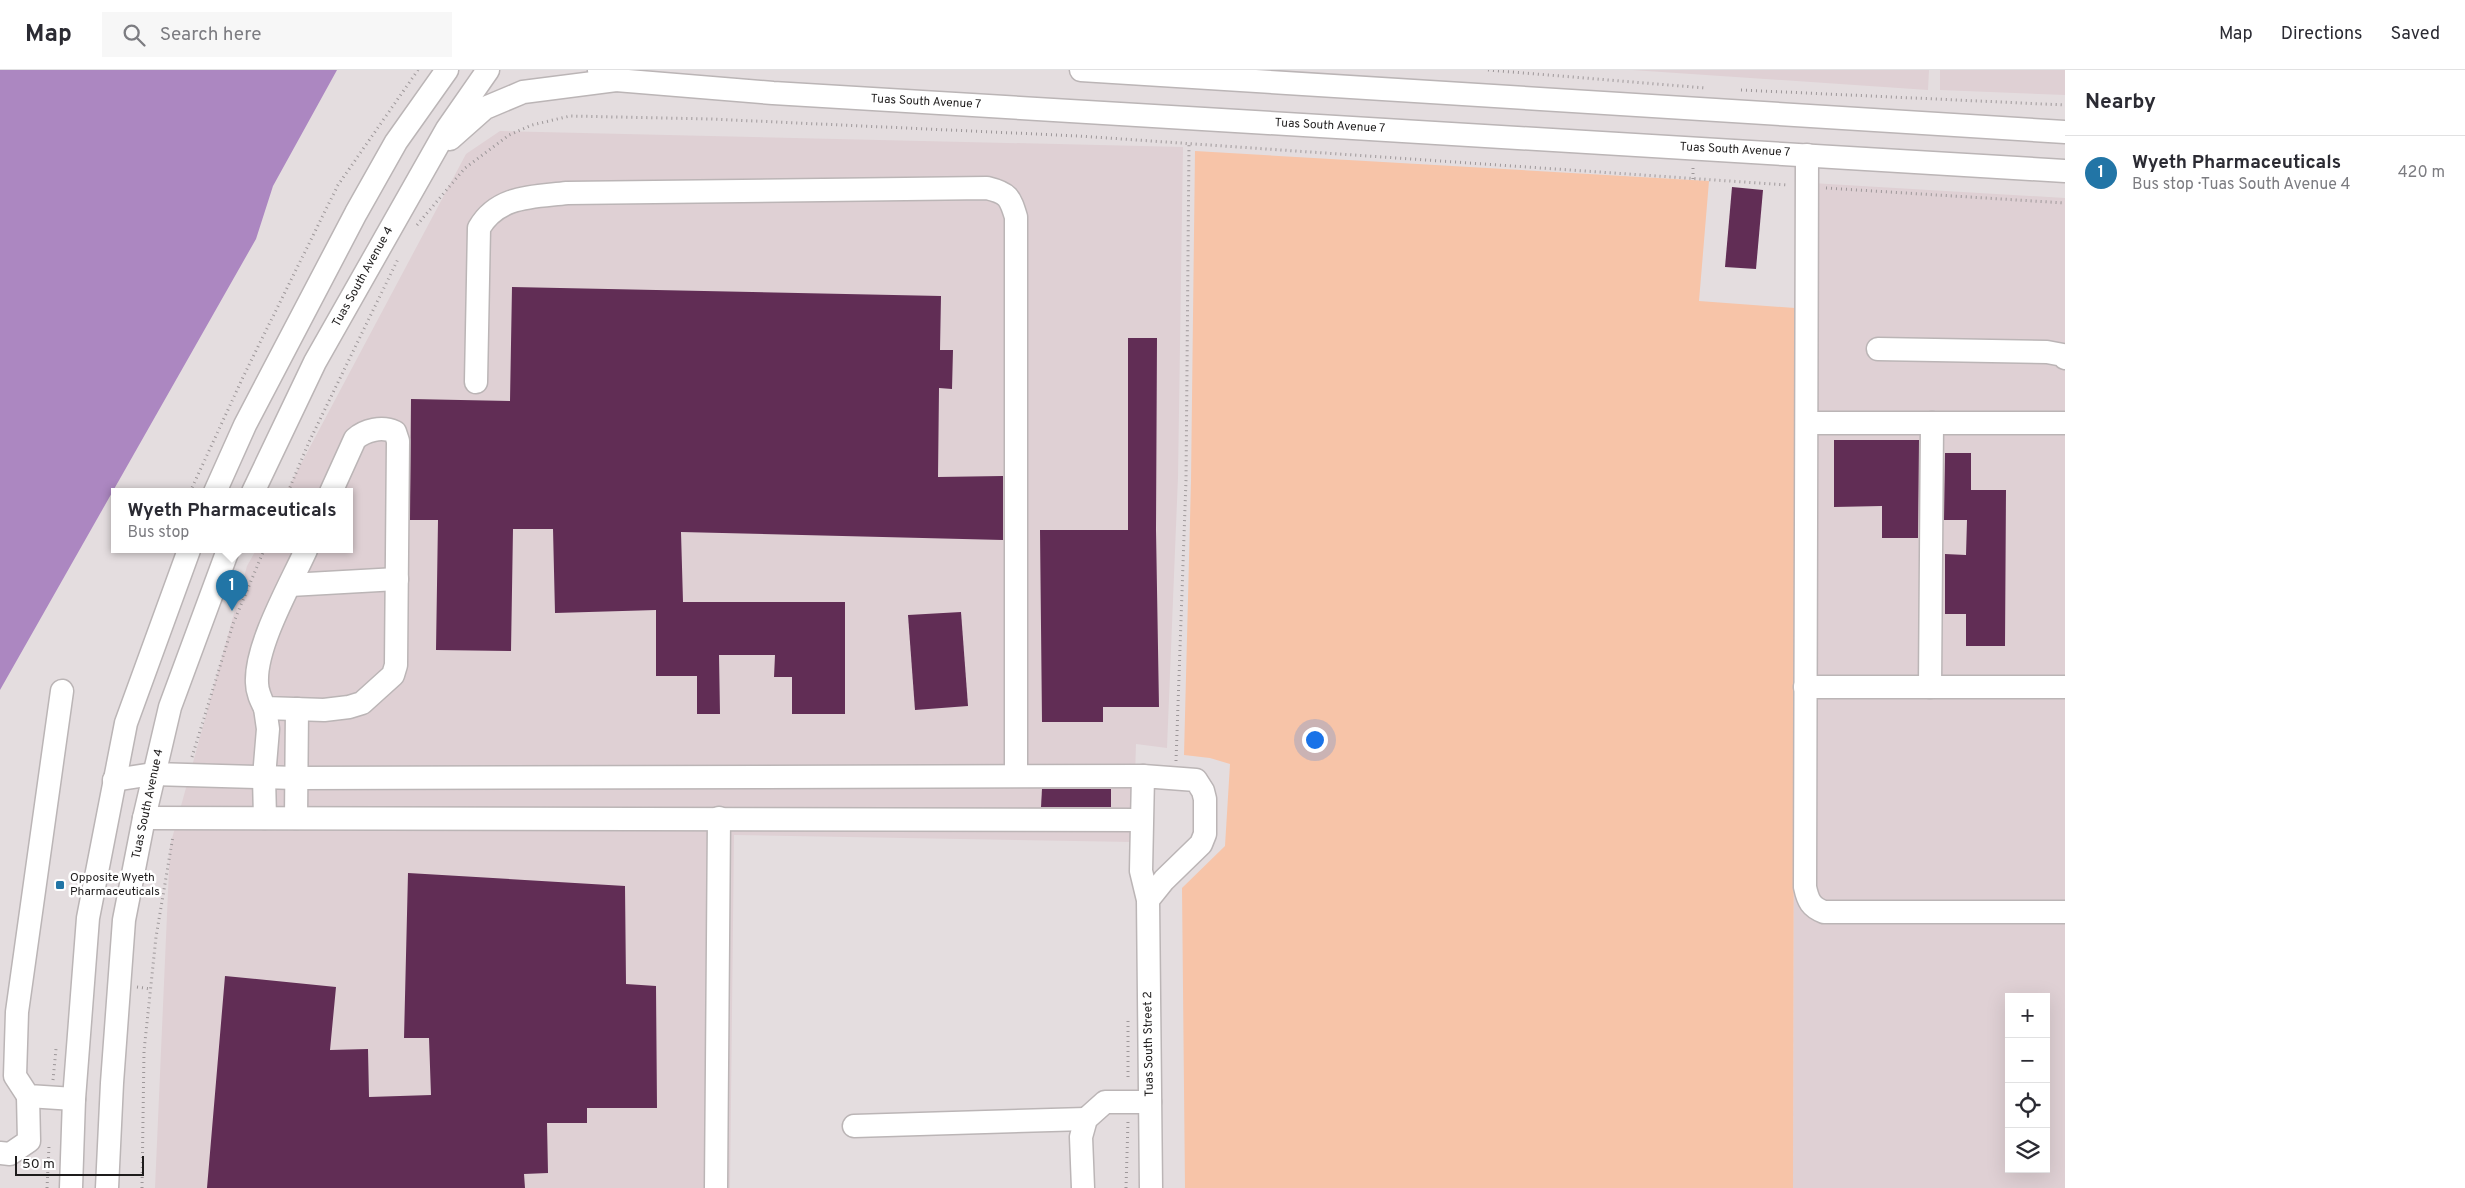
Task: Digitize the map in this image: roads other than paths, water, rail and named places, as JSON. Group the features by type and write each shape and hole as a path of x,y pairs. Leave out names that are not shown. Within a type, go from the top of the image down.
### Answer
{"street":[{"path":"217,488 246,425 343,237 396,142 447,70"},
{"name":"Tuas South Avenue 4","path":"255,488 315,362 432,155 488,70"},
{"path":"1081,70 2065,132"},
{"name":"Tuas South Avenue 7","path":"432,155 486,108 503,99 523,92 545,88 581,86 607,75 773,93 2065,171"},
{"path":"1807,155 1804,887 1809,902 1814,908 1824,912 2065,912"},
{"path":"476,382 479,228 486,216 514,199 568,193 987,188 1002,191 1010,199 1016,217 1016,775"},
{"path":"1878,348 2047,352 2063,355 2065,358"},
{"path":"1807,423 2065,423"},
{"path":"1930,688 1932,423"},
{"path":"265,708 324,710 348,707 362,703 394,675 396,665 398,441 395,432 391,430 372,430 362,433 355,439 333,488"},
{"path":"71,1188 74,1099 88,918 126,723 188,553"},
{"name":"Tuas South Avenue 4","path":"107,1188 112,1083 124,920 152,774 170,707 227,553"},
{"path":"265,818 264,777 268,729 265,708 259,696 256,682 262,648 305,553"},
{"path":"290,584 397,579"},
{"path":"1805,687 2065,687"},
{"path":"0,1153 10,1154 28,1141 28,1096 15,1076 17,1012 62,691"},
{"path":"296,818 297,709"},
{"path":"114,780 152,774 295,778 1016,775 1143,776 1196,780 1203,791 1205,799 1205,834 1201,844 1164,880 1148,900"},
{"name":"Tuas South Street 2","path":"1143,776 1141,871 1148,900 1151,1188"},
{"path":"144,818 1141,820"},
{"path":"716,1188 719,818"},
{"path":"28,1096 74,1099"},
{"path":"1083,1188 1081,1137 1086,1119 1105,1102 1150,1102"},
{"path":"854,1126 1086,1119"}],"place":[{"name":"Wyeth Pharmaceuticals","path":"232,611"},
{"name":"Opposite Wyeth Pharmaceuticals","path":"60,885"}]}
